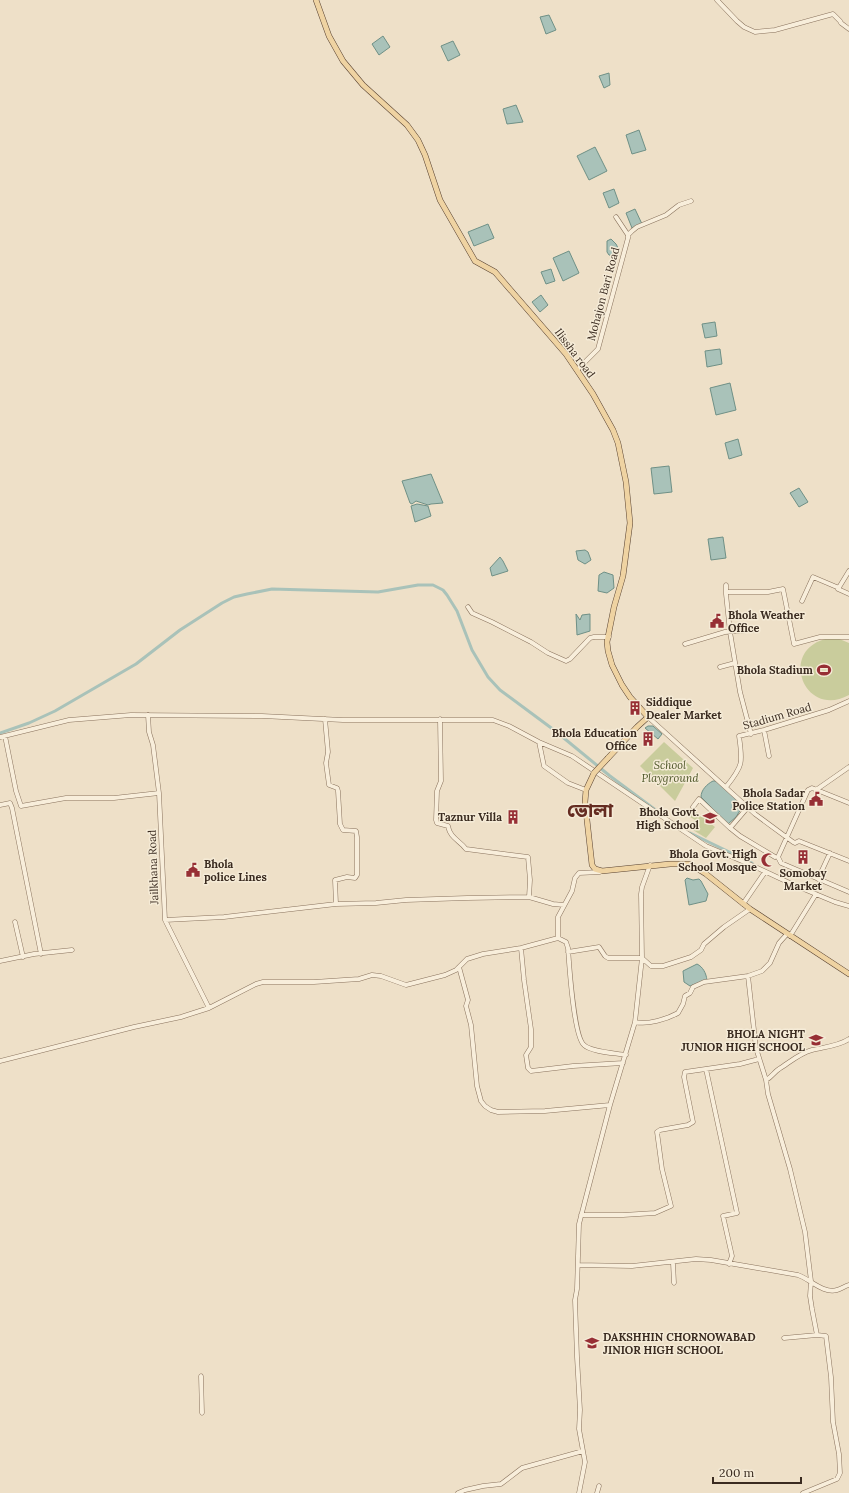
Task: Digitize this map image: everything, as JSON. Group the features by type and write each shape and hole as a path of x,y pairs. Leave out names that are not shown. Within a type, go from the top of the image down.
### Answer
{"main road":[{"name":"Ilissha road","path":"316,0 329,36 344,61 363,85 407,125 418,140 425,155 440,200 475,261 495,272 503,280 566,354 593,394 613,430 618,443 628,500 630,523 624,569 607,642 608,651 616,675 630,697 648,718"},
{"path":"648,718 637,726 594,773 586,790 585,802 592,865 596,870 602,871 690,864 706,874 750,909 849,974"}],"street":[{"path":"717,0 744,27 755,32 776,30 833,14 836,15 841,23 849,29"},
{"path":"628,236 632,230 637,227 666,215 679,205 691,201"},
{"name":"Mohajon Bari Road","path":"577,370 598,350 628,236 616,217"},
{"path":"839,588 849,571"},
{"path":"802,601 813,577 849,594"},
{"path":"726,585 730,632 735,663 740,692 751,734"},
{"path":"726,592 768,592 783,589 794,644 820,636 849,637"},
{"path":"468,607 472,613 566,661 570,659 590,638 609,637"},
{"path":"685,644 730,632 753,630"},
{"path":"720,667 735,663"},
{"name":"Stadium Road","path":"726,787 742,763 739,736 751,734 829,710 849,701"},
{"path":"0,737 69,720 131,715 262,716 325,719 493,720 572,756 706,846 835,902 849,906"},
{"name":"Jailkhana Road","path":"148,715 149,732 153,745 159,794 165,920 209,1008"},
{"path":"648,718 748,807 795,843 799,840 849,861"},
{"path":"325,719 328,752 326,764 330,785 337,788 338,791 340,824 343,830 356,831 357,837 357,875 355,878 347,877 335,880 336,904"},
{"path":"440,719 441,781 437,791 437,823 448,826 449,832 455,840 461,841 466,849 528,857 530,880 529,898"},
{"path":"764,730 770,756"},
{"path":"5,736 16,791 21,806 66,798 114,798 159,794"},
{"path":"539,742 544,766 568,783 586,790"},
{"path":"816,790 849,767"},
{"path":"849,803 812,788 808,790 780,854 779,860 781,863 849,892"},
{"path":"693,807 699,799 740,836 775,858"},
{"path":"0,804 10,803 12,808 40,954"},
{"path":"730,828 748,807"},
{"path":"818,879 830,853"},
{"path":"579,1493 585,1462 579,1429 580,1410 575,1300 579,1230 581,1215 610,1105 635,1022 642,958 641,894 650,866"},
{"path":"558,938 558,917 572,891 573,881 576,875 602,871"},
{"path":"743,904 765,872"},
{"path":"635,1022 643,1023 654,1021 678,1013 685,996 690,993 693,987 704,982 758,974 770,963 779,943 789,935 816,894"},
{"path":"165,920 224,917 336,904 376,903 406,900 529,898 564,905"},
{"path":"568,952 599,947 608,958 642,958 650,966 663,966 691,957 701,950 704,944 724,927 750,909"},
{"path":"15,922 23,957"},
{"path":"0,1061 120,1030 182,1017 209,1008 263,982 314,982 359,978 372,975 381,976 406,985 445,975 459,967 467,959 500,950 521,948 558,938 566,942 580,1041 584,1046 596,1050 626,1055"},
{"path":"521,948 531,1029 531,1047 526,1055 528,1068 531,1071 573,1066 623,1063"},
{"path":"0,961 72,950"},
{"path":"459,967 468,1000 466,1006 471,1025 477,1086 481,1101 485,1106 498,1112 545,1111 610,1105"},
{"path":"748,976 754,1042 790,1169 803,1224 811,1281 810,1296 817,1335"},
{"path":"766,1080 779,1068 804,1053 843,1043 849,1039"},
{"path":"581,1215 655,1213 671,1206 662,1170 657,1132 693,1122 684,1074 685,1072 740,1064 759,1059"},
{"path":"706,1069 737,1213 723,1216 732,1256 729,1264"},
{"path":"578,1265 632,1266 696,1259 711,1260 798,1275 827,1291 836,1290 849,1285"},
{"path":"673,1262 674,1283"},
{"path":"784,1338 817,1335 826,1336 831,1377 833,1422 839,1454 840,1473 837,1479 803,1493"},
{"path":"201,1376 202,1412"},
{"path":"458,1493 483,1486 502,1484 522,1468 583,1451"},
{"path":"597,1493 599,1486"}],"green space":[{"name":"Bhola Stadium","path":"830,638 837,638 849,643 849,695 833,700 819,698 809,690 802,679 801,667 804,654 814,644"},
{"name":"School Playground","path":"664,742 693,768 675,801 640,766"},
{"path":"691,808 715,827 706,838 693,830 691,826 695,820 690,817 687,812"}],"water":[{"path":"549,15 556,30 546,34 540,17"},
{"path":"383,36 390,47 379,55 372,44"},
{"path":"453,41 460,55 448,61 441,46"},
{"path":"609,73 610,85 604,88 599,76"},
{"path":"516,105 523,122 507,124 503,109"},
{"path":"639,130 646,150 632,154 626,135"},
{"path":"595,147 607,171 589,180 577,156"},
{"path":"614,189 619,203 609,208 603,193"},
{"path":"635,209 642,224 632,228 626,213"},
{"path":"488,224 494,238 474,246 468,232"},
{"path":"611,239 619,250 616,254 609,255 607,252 607,241"},
{"path":"569,251 579,273 563,281 553,258"},
{"path":"551,269 555,281 546,284 541,272"},
{"path":"541,295 548,305 540,312 532,302"},
{"path":"715,322 717,336 705,338 702,324"},
{"path":"720,349 722,364 707,367 705,351"},
{"path":"730,383 736,410 716,415 710,388"},
{"path":"738,439 742,455 729,459 725,443"},
{"path":"669,466 672,492 654,494 651,468"},
{"path":"431,474 443,503 428,505 416,501 412,504 410,503 402,481"},
{"path":"799,488 808,502 799,507 790,493"},
{"path":"417,504 428,506 431,516 415,522 411,506"},
{"path":"723,537 726,558 711,560 708,539"},
{"path":"585,550 588,552 591,560 585,564 578,560 576,551"},
{"path":"500,557 508,571 492,576 490,568"},
{"path":"604,572 613,575 614,588 607,593 598,591 599,575"},
{"path":"576,614 580,620 582,615 590,614 590,631 577,635"},
{"path":"648,726 653,726 662,734 658,739 645,728"},
{"path":"713,781 719,781 744,804 736,817 728,824 701,797 705,788"},
{"path":"687,878 693,880 699,879 701,881 708,894 706,901 689,905 685,880"},
{"path":"697,964 704,970 707,980 690,986 684,982 683,971"}],"waterway":[{"path":"0,733 29,723 55,711 136,664 180,630 234,597 272,589 378,592 418,585 433,585 443,590 447,595 457,611 472,650 488,677 500,690 554,730 610,776 657,811"},
{"path":"690,833 752,863"}],"place":[{"name":"Bhola Weather Office","path":"717,621"},
{"name":"Bhola Stadium","path":"824,670"},
{"name":"Siddique Dealer Market","path":"635,708"},
{"name":"Bhola Education Office","path":"648,739"},
{"name":"Bhola Sadar Police Station","path":"816,799"},
{"name":"Taznur Villa","path":"513,817"},
{"name":"Bhola Govt. High School","path":"710,818"},
{"name":"Somobay Market","path":"803,857"},
{"name":"Bhola Govt. High School Mosque","path":"768,860"},
{"name":"Bhola police Lines","path":"193,870"},
{"name":"BHOLA NIGHT JUNIOR HIGH SCHOOL","path":"816,1040"},
{"name":"DAKSHHIN CHORNOWABAD JINIOR HIGH SCHOOL","path":"592,1343"}],"district":[{"name":"ভোলা","path":"590,810"}]}
